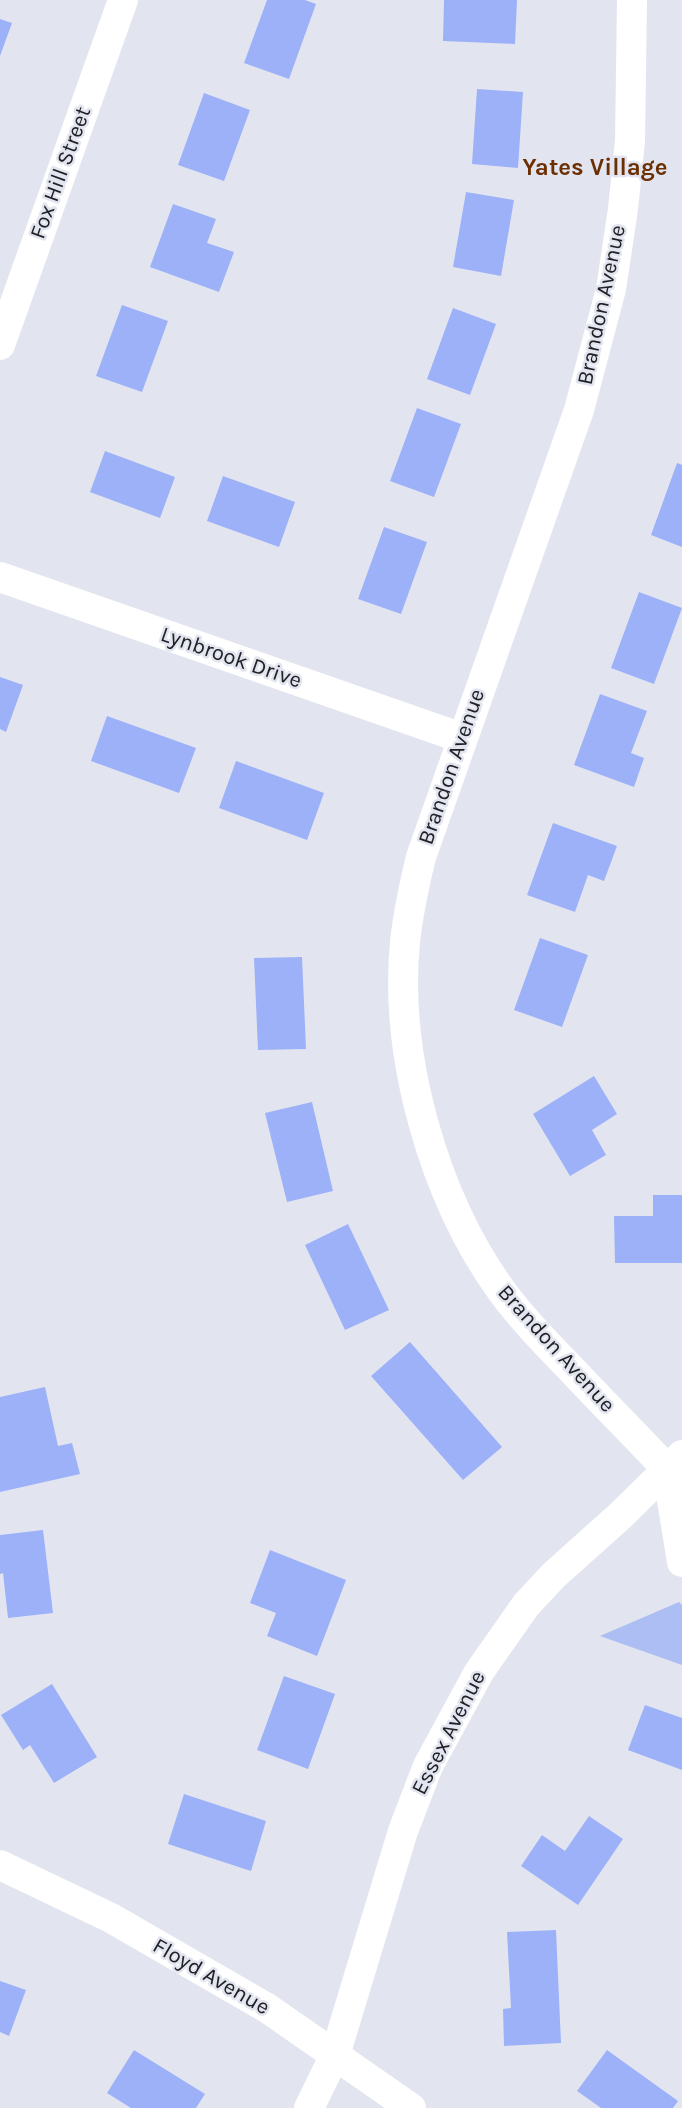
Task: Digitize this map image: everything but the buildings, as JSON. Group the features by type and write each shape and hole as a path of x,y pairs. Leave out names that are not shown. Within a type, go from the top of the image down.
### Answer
{"street":[{"name":"Fox Hill Street","path":"0,345 123,0"},
{"name":"Brandon Avenue","path":"632,0 630,141 623,209 610,289 579,410 421,857 411,900 405,944 404,982 407,1039 414,1083 425,1132 456,1215 501,1290 535,1332 677,1466"},
{"name":"Lynbrook Drive","path":"0,577 462,738"},
{"path":"677,1466 682,1562"},
{"name":"Essex Avenue","path":"309,2108 335,2055 403,1831 428,1766 479,1671 526,1605 554,1575 677,1466"},
{"name":"Floyd Avenue","path":"0,1864 111,1918 267,2008 411,2108"}],"shaded area":[{"path":"679,1602 682,1605 682,1665 600,1636"}],"district":[{"name":"Yates Village","path":"595,168"}]}
